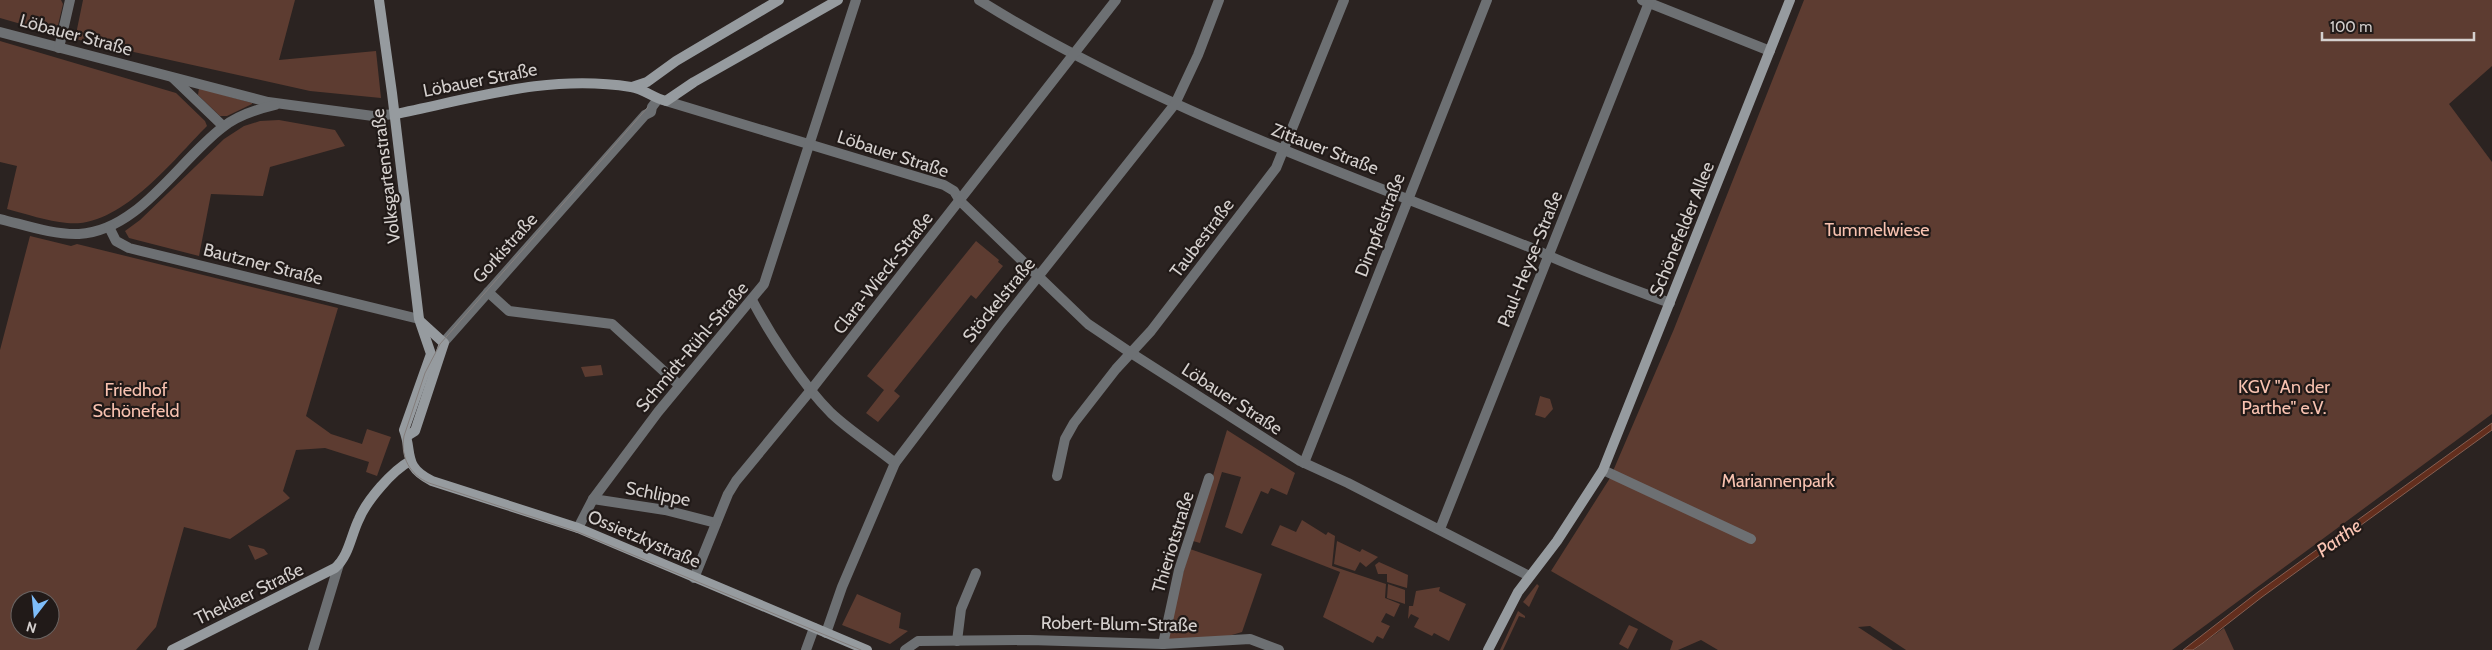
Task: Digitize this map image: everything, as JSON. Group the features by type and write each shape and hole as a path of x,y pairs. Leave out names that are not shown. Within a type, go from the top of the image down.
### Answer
{"main road":[{"name":"Volksgartenstraße","path":"378,0 395,114 419,319 430,354 404,428 407,436"},
{"path":"631,87 647,82 676,61 779,0"},
{"name":"Gorkistraße","path":"662,100 838,0"},
{"name":"Schönefelder Allee","path":"1488,650 1506,613 1529,576 1557,541 1603,470 1790,0"},
{"name":"Löbauer Straße","path":"395,114 502,90 544,84 631,87 662,100"},
{"path":"419,319 444,342"},
{"name":"Gorkistraße","path":"407,436 415,432 444,342"},
{"path":"339,564 359,518 396,471 410,461 406,446 407,436"},
{"name":"Ossietzkystraße","path":"410,461 421,476 432,481 578,528 867,650"},
{"name":"Theklaer Straße","path":"178,649 312,581 339,564"}],"street":[{"path":"59,48 70,0"},
{"name":"Schmidt-Rühl-Straße","path":"578,528 593,499 679,384 752,300 766,278 856,0"},
{"name":"Zittauer Straße","path":"979,0 1074,55 1175,104 1284,151 1534,249 1547,257 1670,303"},
{"name":"Clara-Wieck-Straße","path":"694,578 716,523 736,481 812,390 1116,0"},
{"name":"Stöckelstraße","path":"826,632 842,587 895,463 998,326 1175,104 1198,55 1219,0"},
{"name":"Taubestraße","path":"1057,476 1065,439 1074,423 1116,369 1152,331 1271,175 1284,151 1344,0"},
{"name":"Dimpfelstraße","path":"1304,464 1487,0"},
{"path":"1647,1 1770,51"},
{"name":"Paul-Heyse-Straße","path":"1440,529 1647,1"},
{"name":"Löbauer Straße","path":"0,32 281,103 373,116 395,114"},
{"name":"Löbauer Straße","path":"172,77 223,126"},
{"name":"Löbauer Straße","path":"662,100 944,185 954,192 960,201 1038,278 1088,324 1131,353 1304,464 1440,529 1529,576"},
{"name":"Gorkistraße","path":"444,342 645,115 651,112 652,107 662,100"},
{"path":"0,219 78,234 109,227 128,216 153,194 223,126 262,108 281,103"},
{"name":"Bautzner Straße","path":"109,227 116,241 129,248 419,319"},
{"path":"488,292 509,311 612,324 679,384"},
{"path":"752,300 764,322 812,390 832,413 895,463"},
{"path":"1603,470 1751,539"},
{"name":"Thieriotstraße","path":"1163,644 1180,570 1209,478"},
{"name":"Schlippe","path":"593,499 665,510 716,523"},
{"path":"313,650 339,564"},
{"path":"957,641 961,609 976,573"},
{"path":"806,650 814,628"},
{"name":"Robert-Blum-Straße","path":"905,650 918,641 1101,646 1250,639 1279,650"}],"green space":[{"path":"0,0 61,0 63,4 56,34 0,18"},
{"path":"83,0 295,0 279,60 376,51 381,98 310,91 75,39"},
{"path":"1804,0 2492,0 2492,66 2449,104 2492,162 2492,414 2172,650 1906,650 1870,626 1858,627 1893,650 1718,650 1701,640 1678,650 1670,650 1673,641 1551,571 1610,478 1674,329"},
{"path":"0,41 176,93 205,121 207,126 144,190 106,215 87,222 67,223 7,209 17,166 0,162"},
{"path":"199,88 252,104 227,116 220,116 198,95"},
{"path":"279,120 335,130 345,146 270,167 263,196 211,194 199,256 129,238 125,231 140,220 224,139 244,126 260,121"},
{"name":"Friedhof Schönefeld","path":"30,236 71,246 77,244 338,308 306,416 331,434 362,444 367,429 391,437 377,476 366,472 369,462 325,448 296,450 283,491 290,498 230,539 184,527 156,627 136,650 0,650 0,350"},
{"path":"976,241 999,260 998,262 1003,266 976,299 971,295 894,391 900,396 878,422 866,413 884,390 867,376"},
{"path":"601,365 603,375 585,377 581,367"},
{"path":"1540,396 1550,399 1553,409 1545,418 1535,415"},
{"path":"1227,430 1295,473 1287,495 1271,488 1268,494 1261,491 1242,534 1225,527 1241,477 1222,472 1200,543 1193,541"},
{"path":"1302,520 1326,535 1328,532 1335,536 1332,566 1386,584 1385,598 1400,604 1394,617 1386,613 1381,622 1390,626 1383,639 1377,636 1373,643 1323,617 1340,572 1271,545 1280,525 1296,532"},
{"path":"1337,541 1360,552 1362,549 1378,557 1366,567 1360,562 1355,571 1334,564"},
{"path":"248,545 264,549 268,554 255,560"},
{"path":"1190,549 1262,574 1242,632 1225,637 1168,640 1179,587"},
{"path":"1379,562 1408,575 1407,588 1387,582 1387,574 1378,574 1375,565"},
{"path":"1388,584 1405,590 1405,604 1387,598"},
{"path":"1537,584 1539,586 1529,607 1523,602"},
{"path":"1440,587 1439,591 1466,604 1449,641 1434,633 1432,636 1414,627 1419,618 1411,614 1408,619 1409,606 1413,606 1416,591"},
{"path":"857,594 901,613 899,628 908,631 890,644 842,625"},
{"path":"1518,611 1525,618 1519,616 1503,650 1500,650"},
{"path":"1629,625 1638,629 1628,649 1619,644"},
{"path":"2224,628 2234,650 2194,650"}],"water":[{"name":"Parthe","path":"2492,423 2492,430 2262,597 2203,643 2193,650 2183,650 2258,592"}],"tram line":[{"path":"648,107 440,344 425,373 404,436 405,458 412,470 422,480 429,483 578,532 861,650"}],"park label":[{"name":"Tummelwiese","path":"1877,230"},
{"name":"KGV \"An der Parthe\" e.V.","path":"2284,397"},
{"name":"Mariannenpark","path":"1778,481"}]}
